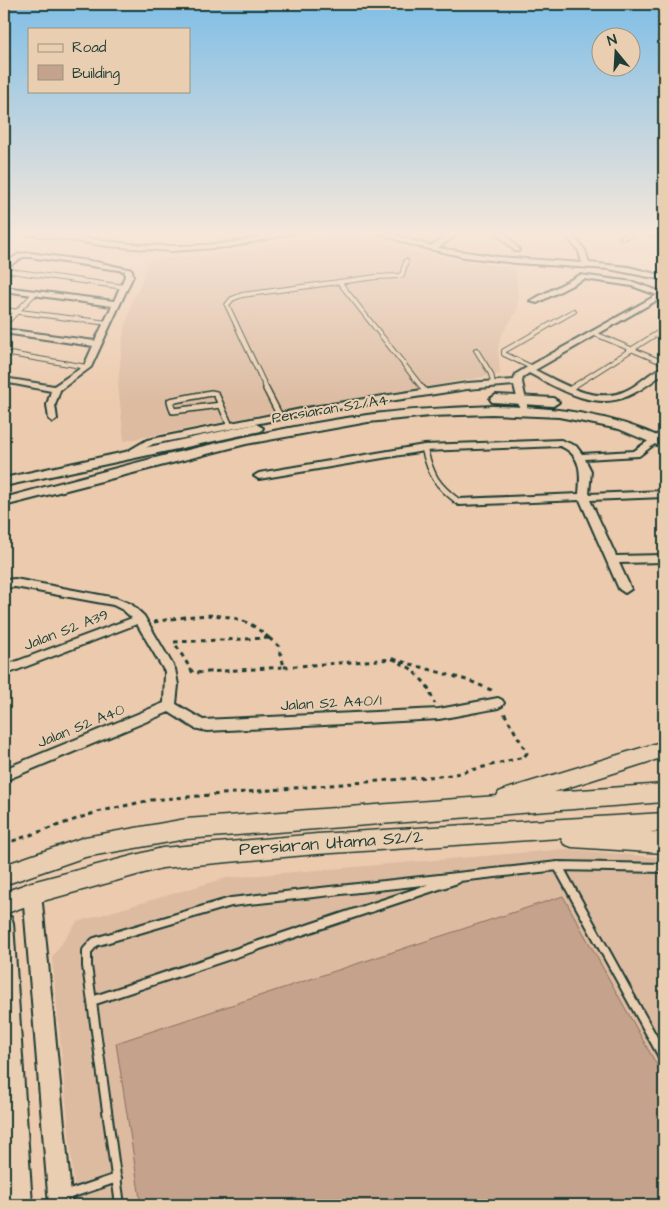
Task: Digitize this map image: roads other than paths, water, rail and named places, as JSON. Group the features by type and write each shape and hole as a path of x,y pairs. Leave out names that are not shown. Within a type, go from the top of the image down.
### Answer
{"main road":[{"name":"Persiaran S2/A4","path":"4,502 162,460 318,425 410,413 523,404"},
{"name":"Persiaran S2/A4","path":"4,482 123,457 282,419 386,406 523,404 612,422 662,437"},
{"path":"481,806 664,749"},
{"name":"Persiaran Utama S2/2","path":"4,875 85,847 186,829 664,793"},
{"name":"Persiaran Utama S2/2","path":"4,903 32,893 162,858 317,844 664,822"},
{"path":"500,832 664,843"}],"street":[{"path":"7,289 116,304"},
{"path":"53,419 51,405 56,389 87,367 123,289"},
{"path":"534,301 558,289"},
{"path":"648,289 664,295"},
{"path":"523,404 518,382 519,376 657,297 664,295"},
{"path":"4,331 98,344"},
{"path":"531,369 568,390 590,397 616,398 624,396 664,369"},
{"path":"4,380 56,389"},
{"path":"123,457 150,442 230,426 282,419 425,392 493,383 518,382"},
{"path":"579,457 636,454 662,437"},
{"path":"259,476 424,448 560,443 573,448 586,471 584,498 625,589"},
{"path":"459,502 664,494"},
{"path":"613,560 664,558"},
{"path":"4,584 15,583 116,602 127,606 141,621 171,672 170,706"},
{"name":"Jalan S2 A39","path":"4,671 141,621"},
{"name":"Jalan S2 A40/1","path":"170,706 199,724 207,726 439,714 498,703"},
{"name":"Jalan S2 A40","path":"4,775 170,706"},
{"path":"32,893 60,1201"},
{"path":"4,923 21,1205"}],"lane":[{"path":"282,419 252,364 227,305 232,299 242,295 284,289"},
{"path":"346,289 425,392"},
{"path":"4,325 35,293"},
{"path":"4,310 108,322"},
{"path":"531,369 504,354 504,351 574,311"},
{"path":"568,390 664,329"},
{"path":"593,334 664,363"},
{"path":"476,350 490,371 493,383"},
{"path":"4,353 87,367"},
{"path":"221,405 176,412 173,411 170,401 211,393 216,394 221,405 230,426"},
{"path":"424,448 431,478 438,488 459,502"},
{"path":"558,866 664,1058"},
{"path":"120,1205 87,966 87,951 96,942 231,902 558,866 664,868"},
{"path":"92,1001 468,876"},
{"path":"60,1201 116,1178"}]}
